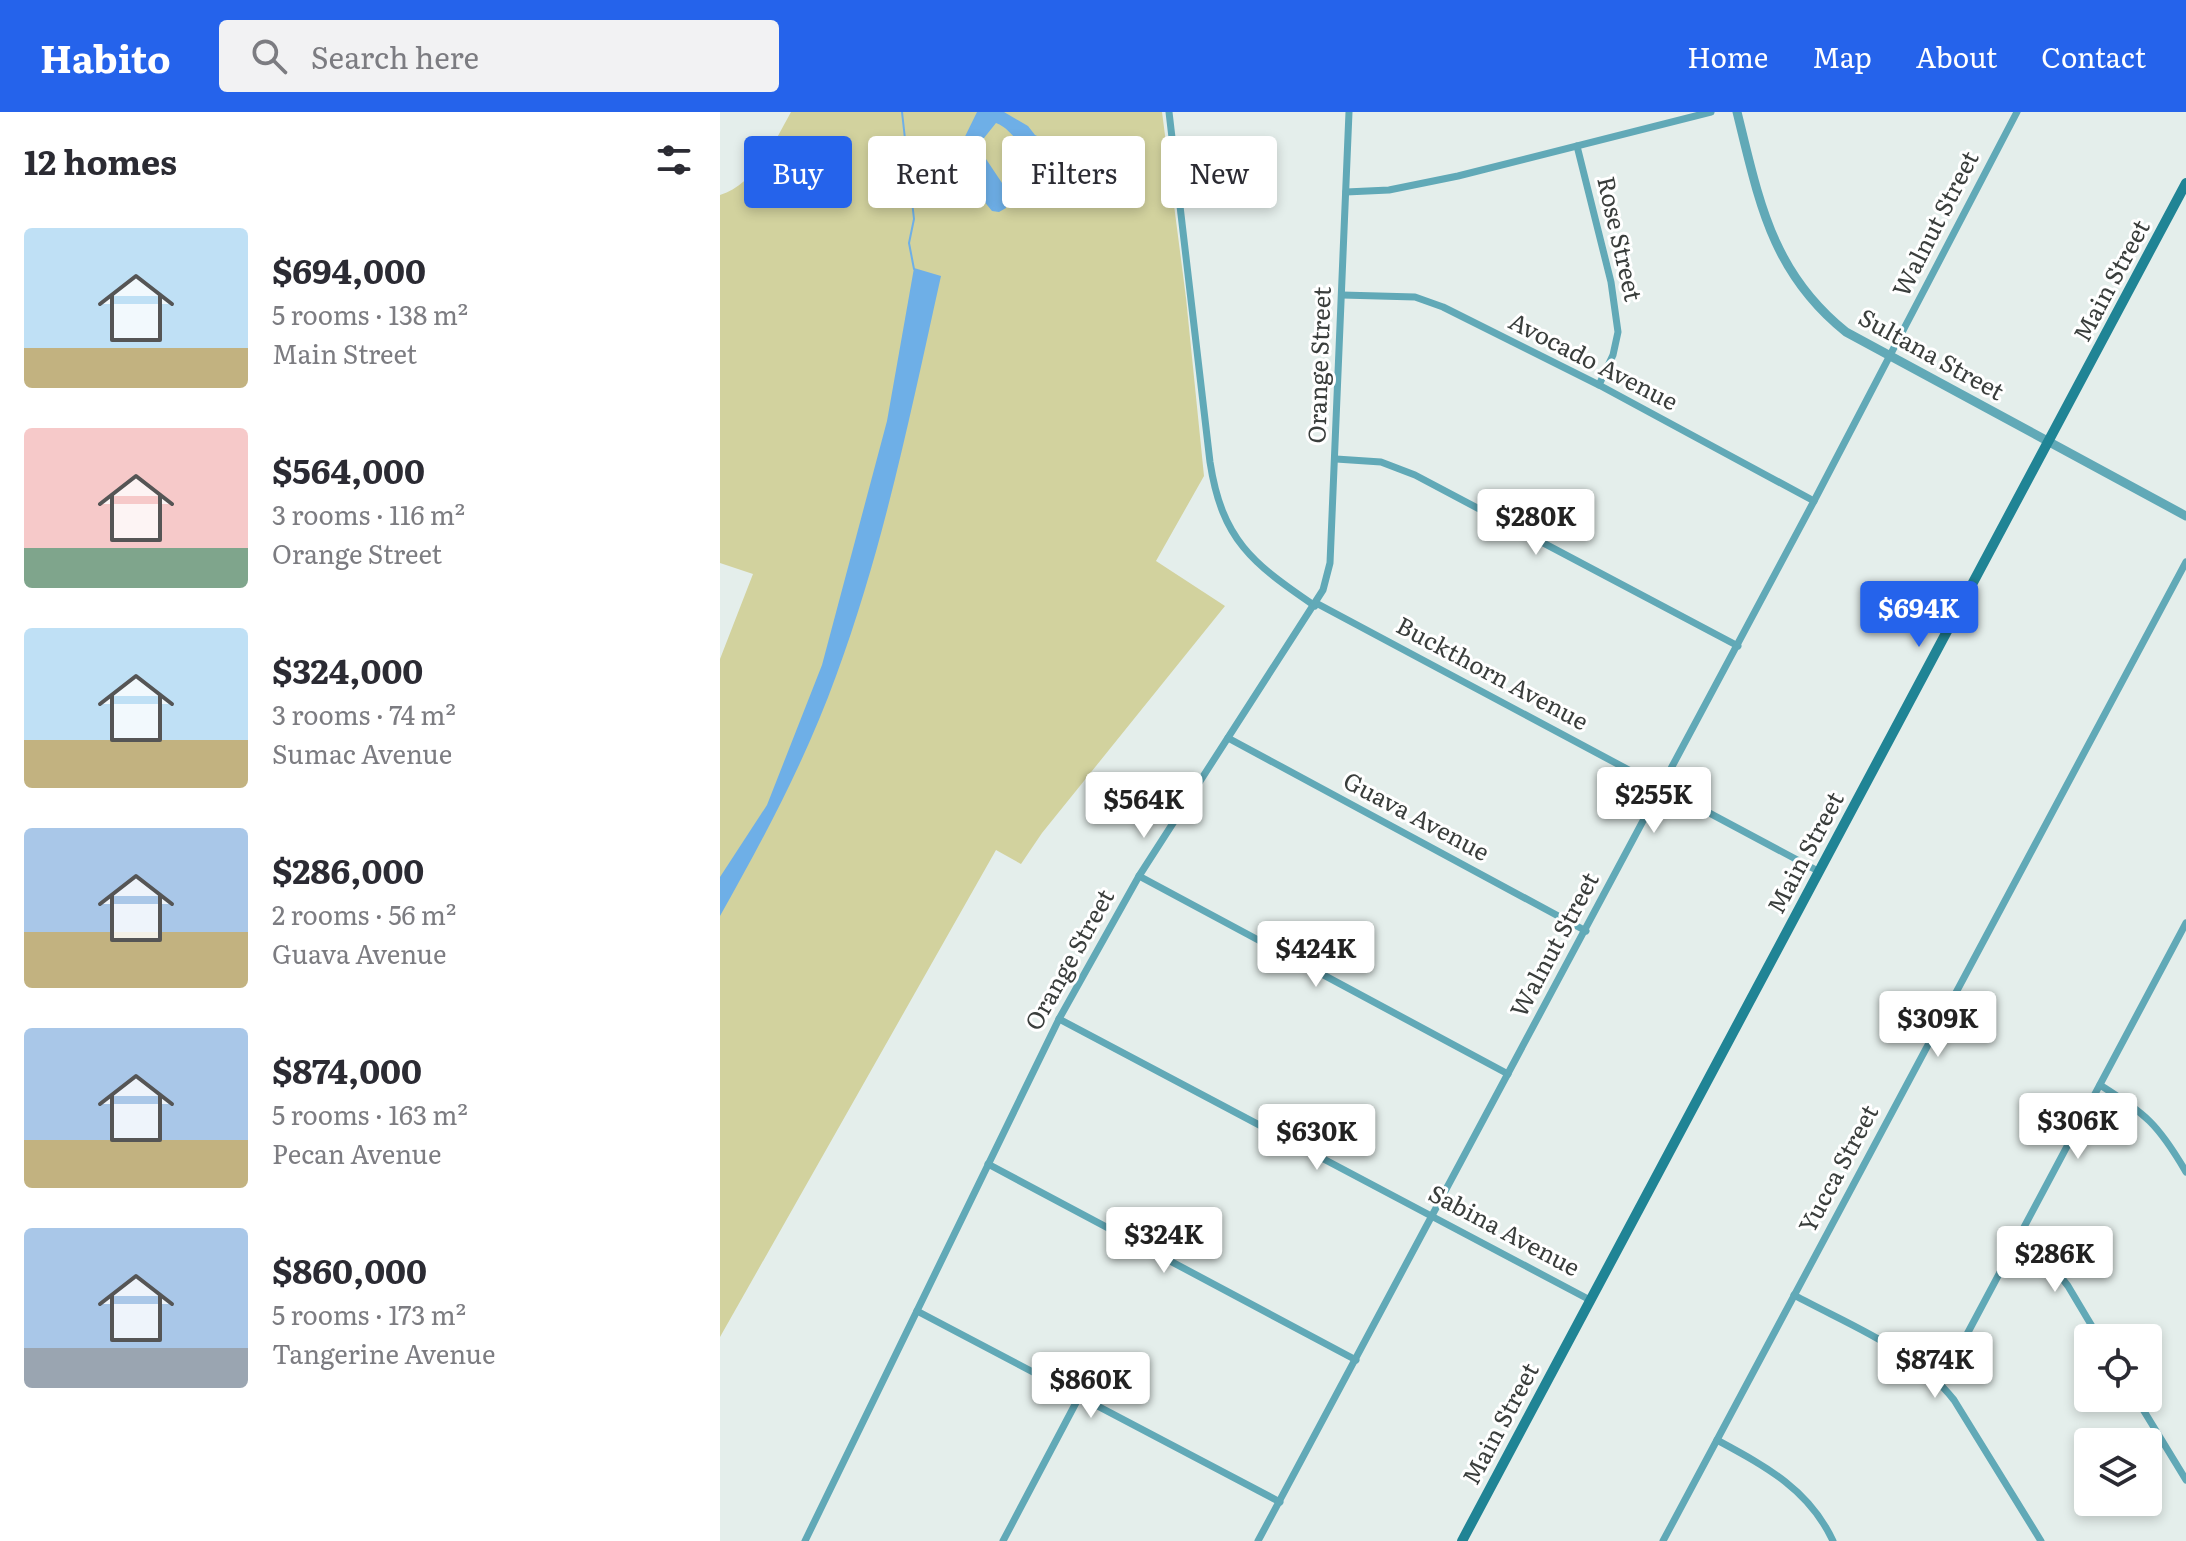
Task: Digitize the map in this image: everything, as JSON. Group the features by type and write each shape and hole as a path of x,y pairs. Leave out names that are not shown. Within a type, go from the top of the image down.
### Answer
{"main road":[{"name":"Main Street","path":"1462,1541 2186,183"}],"street":[{"name":"Buckthorn Avenue","path":"1169,112 1210,462 1218,499 1231,530 1250,557 1268,574 1316,604 1818,871"},
{"name":"Orange Street","path":"805,1541 1059,1019 1139,876 1316,604 1330,563 1349,112"},
{"path":"1346,192 1389,190 1458,176 1711,112"},
{"name":"Sultana Street","path":"1737,112 1760,199 1786,265 1800,286 1830,319 1846,332 2186,516"},
{"name":"Walnut Street","path":"1258,1541 1738,646 2017,112"},
{"name":"Rose Street","path":"1577,146 1611,282 1618,332 1613,355 1599,385"},
{"name":"Avocado Avenue","path":"1342,295 1415,297 1429,302 1599,385 1814,501"},
{"path":"1336,459 1381,462 1415,475 1738,646"},
{"name":"Yucca Street","path":"1663,1541 2186,562"},
{"name":"Guava Avenue","path":"1228,738 1586,931"},
{"path":"1139,876 1508,1074"},
{"path":"1941,1383 2186,923"},
{"name":"Sabina Avenue","path":"1059,1019 1590,1300"},
{"path":"2100,1085 2142,1112 2165,1137 2186,1172"},
{"path":"988,1164 1356,1360"},
{"path":"2018,1241 2050,1263 2091,1324"},
{"path":"1794,1295 1907,1356 1941,1383 2041,1541"},
{"path":"917,1311 1280,1502"},
{"path":"1003,1541 1079,1397"},
{"path":"2145,1412 2186,1480"},
{"path":"1717,1440 1784,1479 1807,1501 1833,1541"}],"green space":[{"path":"791,112 1162,112 1165,136 1161,136 1161,208 1174,208 1204,476 1156,561 1225,606 1042,833 1021,864 996,850 720,1337 720,659 753,574 720,563 720,195 744,181 744,208 852,208 852,136 777,136"}],"water":[{"path":"977,112 1004,112 1028,126 1037,136 1013,136 996,123 986,136 965,136"},
{"path":"986,159 1002,183 1002,208 1006,208 999,212 992,211 986,204"},
{"path":"914,268 941,276 895,478 868,578 836,676 798,768 720,916 720,877 767,805 822,665 887,421"}],"waterway":[{"path":"902,112 914,219 909,243 914,269"}]}
